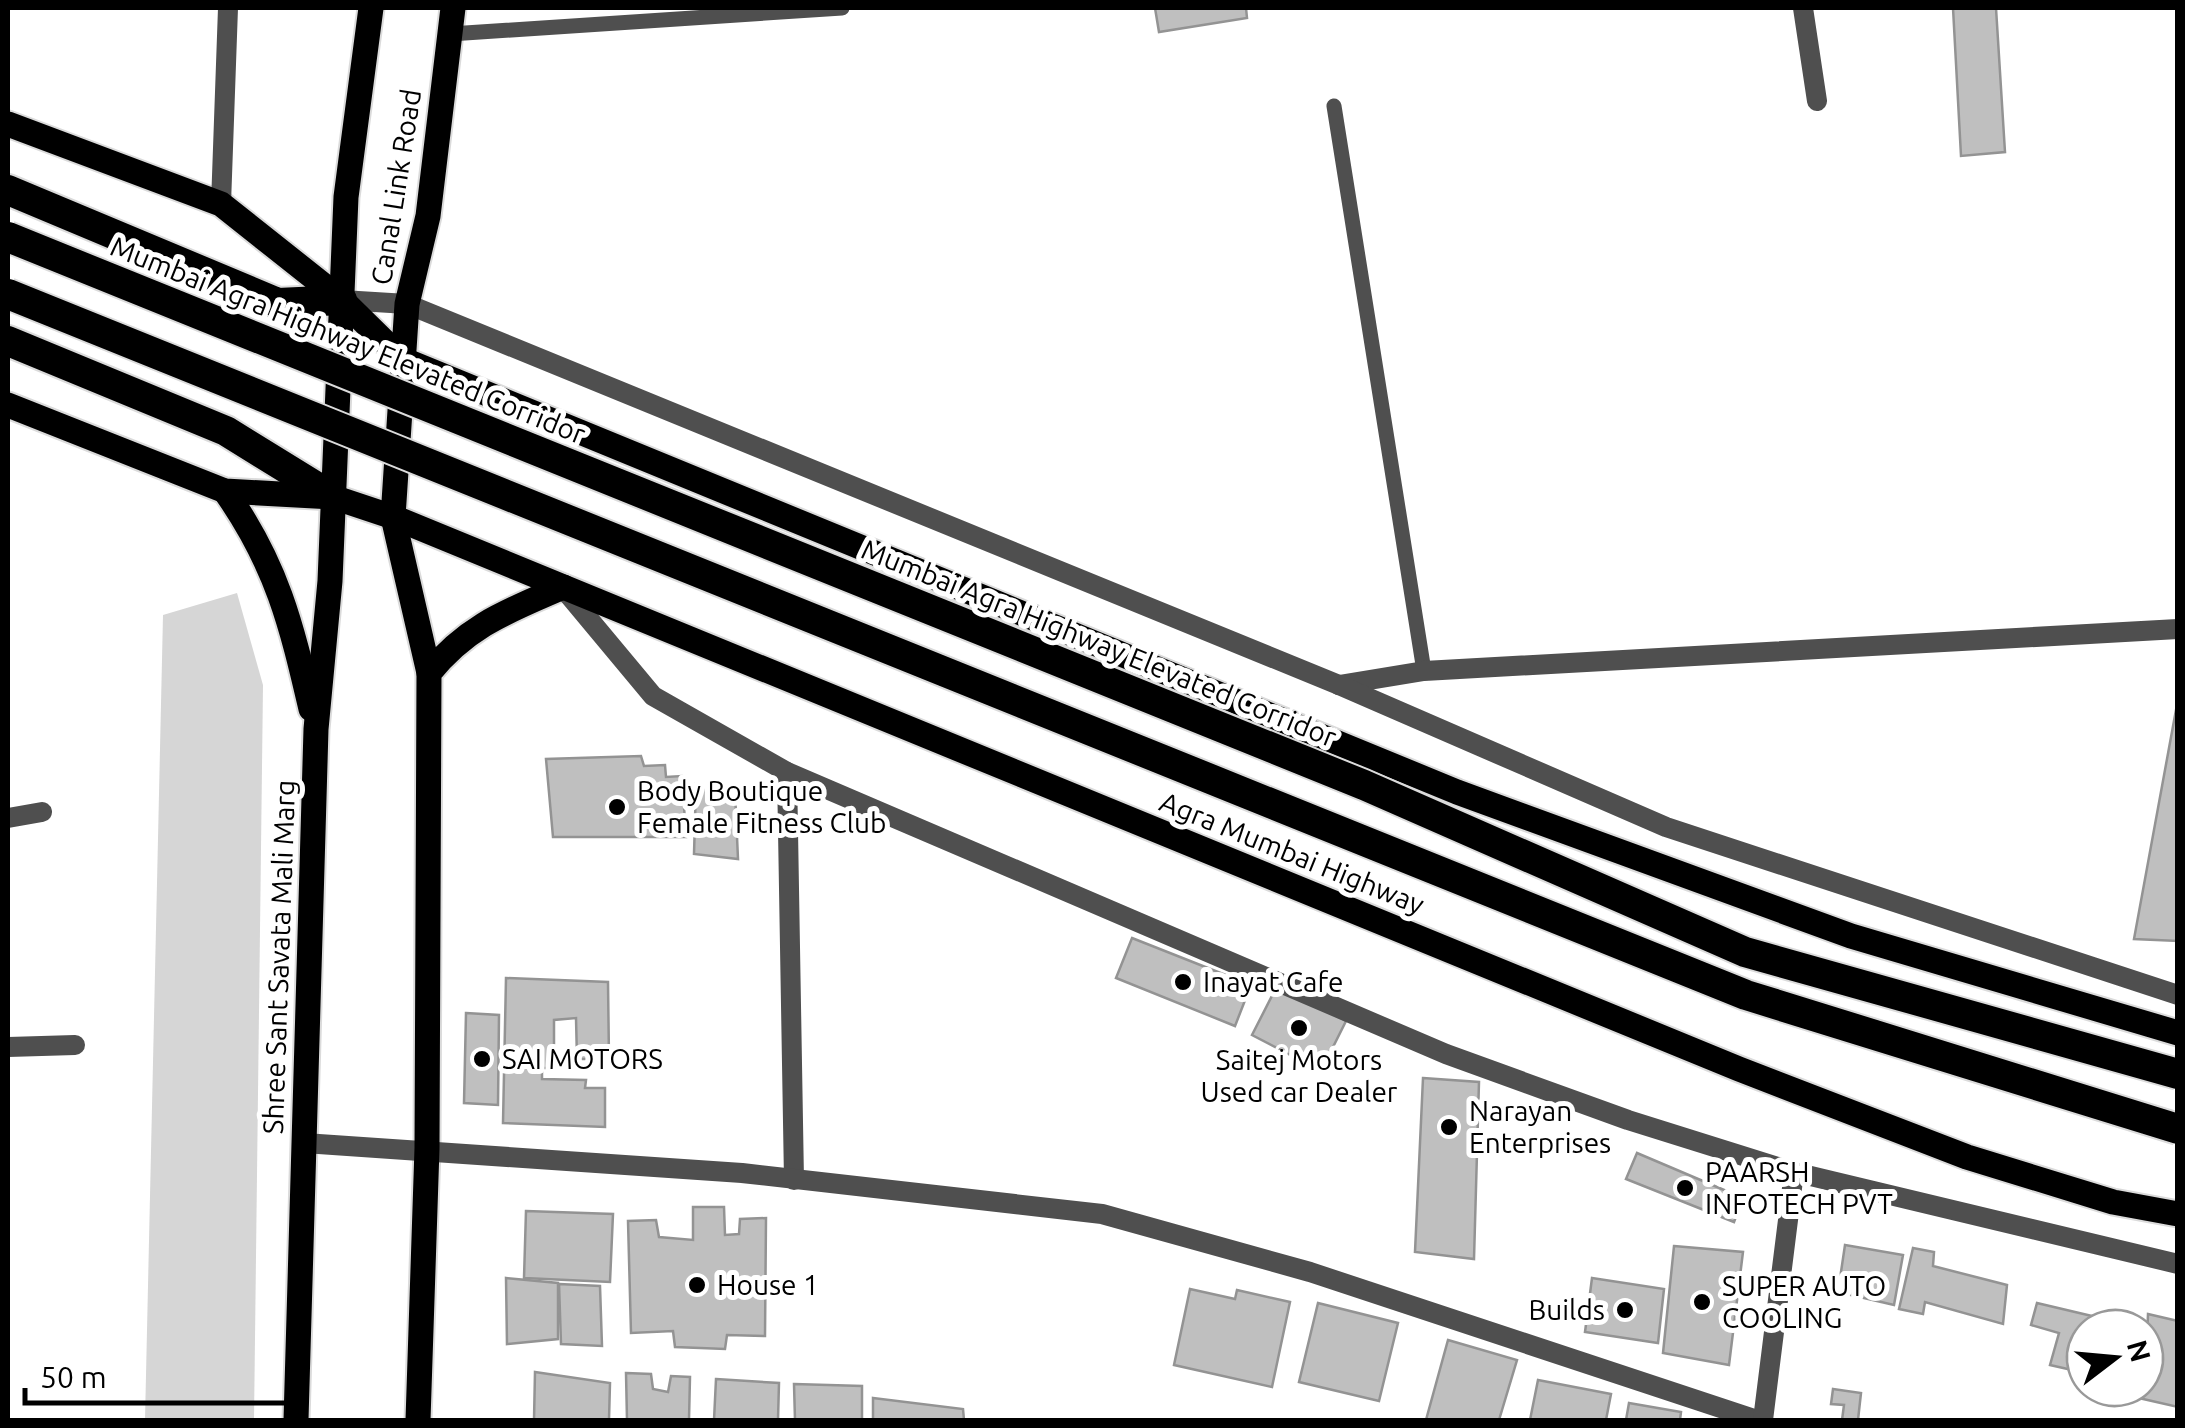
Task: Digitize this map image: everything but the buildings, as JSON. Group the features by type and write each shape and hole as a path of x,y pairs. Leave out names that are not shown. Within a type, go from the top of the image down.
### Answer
{"highway":[{"path":"8,190 278,303 342,300"},
{"name":"Mumbai Agra Highway Elevated Corridor","path":"8,237 1364,785 1745,952 2178,1074"},
{"path":"8,294 1746,995 2178,1129"},
{"path":"8,341 226,431 333,497"}],"main road":[{"name":"Canal Link Road","path":"333,497 346,197 372,8"},
{"name":"Canal Link Road","path":"429,673 394,517 408,304 428,216 453,8"},
{"path":"8,124 221,204 342,300 402,360 1456,792 1851,936 2178,1033"},
{"name":"Agra Mumbai Highway","path":"8,405 225,491 333,497 394,517 1757,1076 1967,1157 2113,1202 2178,1214"},
{"path":"225,491 254,533 286,602 316,729"},
{"name":"Shree Sant Savata Mali Marg","path":"296,1420 316,729 330,581 333,497"},
{"path":"418,1420 427,1148 429,673 450,647 482,622 563,587"}],"street":[{"path":"221,204 228,8"},
{"path":"1803,8 1816,101"},
{"path":"342,300 408,304 1338,685 1666,827 2178,995"},
{"path":"563,587 654,696 787,772 1188,940 1446,1054 1628,1120 1794,1172 2178,1264"},
{"path":"1338,685 1424,671 2178,630"},
{"path":"787,772 794,1180"},
{"path":"8,818 42,812"},
{"path":"8,1047 76,1044"},
{"path":"304,1143 427,1148 794,1180 1102,1214 1310,1272 1760,1420 1794,1172"}],"lane":[{"path":"450,34 842,8"},
{"path":"1334,106 1424,671"}],"shaded area":[{"path":"237,593 263,685 254,1420 145,1420 163,615"}],"place":[{"name":"Body Boutique Female Fitness Club","path":"617,807"},
{"name":"Inayat Cafe","path":"1183,982"},
{"name":"Saitej Motors Used car Dealer","path":"1299,1028"},
{"name":"SAI MOTORS","path":"482,1059"},
{"name":"Narayan Enterprises","path":"1449,1127"},
{"name":"PAARSH INFOTECH PVT","path":"1685,1188"},
{"name":"House 1","path":"697,1285"},
{"name":"SUPER AUTO COOLING","path":"1702,1302"},
{"name":"Builds","path":"1625,1310"}]}
